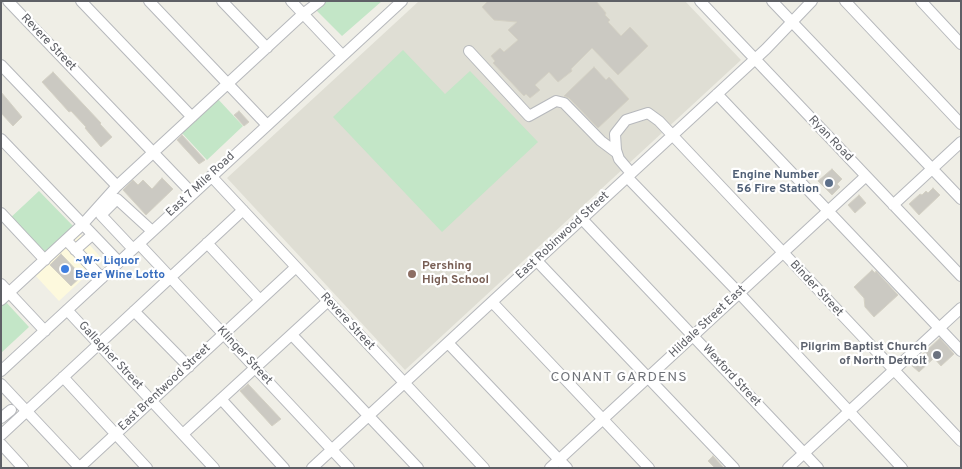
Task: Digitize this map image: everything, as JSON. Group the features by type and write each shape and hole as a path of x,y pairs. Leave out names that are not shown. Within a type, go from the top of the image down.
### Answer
{"street":[{"name":"Revere Street","path":"8,1 192,193"},
{"path":"81,1 192,117"},
{"path":"149,1 267,125"},
{"path":"222,1 267,48"},
{"path":"290,1 342,55"},
{"path":"1,300 82,225 117,186 303,14 320,1"},
{"name":"East 7 Mile Road","path":"1,371 402,1"},
{"name":"Ryan Road","path":"700,1 961,276"},
{"path":"772,1 961,199"},
{"name":"East Robinwood Street","path":"312,468 755,60 812,1"},
{"path":"845,1 961,124"},
{"path":"920,1 961,44"},
{"path":"469,50 529,116 556,101 564,103 601,141 617,153 629,175 902,468"},
{"path":"1,65 117,186"},
{"path":"717,94 961,350"},
{"name":"Binder Street","path":"617,153 615,134 626,120 648,113 659,121 961,442"},
{"path":"1,139 118,262"},
{"path":"893,205 961,142"},
{"name":"Revere Street","path":"211,176 484,468"},
{"name":"Hildale Street East","path":"550,468 866,176"},
{"name":"Klinger Street","path":"152,231 117,199 100,215 170,277 349,468"},
{"path":"1,435 243,210"},
{"path":"1,213 45,260"},
{"name":"Wexford Street","path":"582,219 818,468"},
{"path":"92,234 72,246 102,278"},
{"path":"207,244 260,300"},
{"path":"537,261 734,468"},
{"name":"East Brentwood Street","path":"79,468 296,267"},
{"path":"1,284 45,331"},
{"path":"183,434 328,301"},
{"path":"492,302 649,468"},
{"path":"788,468 961,308"},
{"name":"Gallagher Street","path":"67,310 214,468"},
{"path":"134,311 189,366"},
{"path":"292,335 418,468"},
{"path":"448,343 567,468"},
{"path":"63,377 147,468"},
{"path":"1,384 79,468"},
{"path":"221,399 284,468"},
{"path":"1,418 11,410"},
{"path":"1,444 23,468"}],"shaded area":[{"name":"Pershing High School","path":"419,1 685,1 741,60 405,370 227,178"},
{"path":"79,233 103,260 59,301 34,274"}],"green space":[{"path":"325,1 382,1 342,36 315,9"},
{"path":"403,50 445,94 470,71 538,142 442,232 333,117"},
{"path":"217,98 243,126 207,160 181,132"},
{"path":"39,191 74,227 42,257 8,220"},
{"path":"4,300 29,327 1,353 1,303"}],"building":[{"path":"488,1 596,1 610,20 608,22 621,36 630,27 648,46 618,75 592,48 571,69 572,71 558,82 549,72 535,85 540,90 530,98 526,94 524,96 493,63 495,61 491,56 500,48 504,52 518,40 508,30 517,22 494,20 482,7"},
{"path":"594,67 606,80 609,77 629,99 598,128 569,98 564,96"},
{"path":"53,72 112,137 101,147 86,127 71,111 69,112 42,82"},
{"path":"1,92 22,117 13,126 1,113"},
{"path":"239,111 249,122 244,126 234,115"},
{"path":"182,135 205,160 199,164 177,140"},
{"name":"Engine Number 56 Fire Station","path":"832,169 842,179 837,184 840,187 832,195 818,181"},
{"path":"162,178 173,189 146,215 123,190 133,180 138,185 143,180 152,189"},
{"path":"933,188 940,195 919,215 909,204 920,194 922,195 926,191 928,193"},
{"path":"859,195 866,203 855,213 848,205"},
{"path":"61,254 82,276 71,286 50,265"},
{"path":"872,270 875,273 876,271 898,295 874,317 865,307 864,298 854,287"},
{"name":"Pilgrim Baptist Church of North Detroit","path":"940,338 954,354 941,366 934,358 919,372 911,365"},
{"path":"248,384 281,419 272,426 240,391"},
{"path":"713,456 724,468 715,468 708,461"}],"place":[{"name":"Engine Number 56 Fire Station","path":"829,183"},
{"name":"~W~ Liquor Beer Wine Lotto","path":"65,269"},
{"name":"Pershing High School","path":"412,274"},
{"name":"Pilgrim Baptist Church of North Detroit","path":"937,355"}],"district":[{"name":"CONANT GARDENS","path":"619,378"}]}
